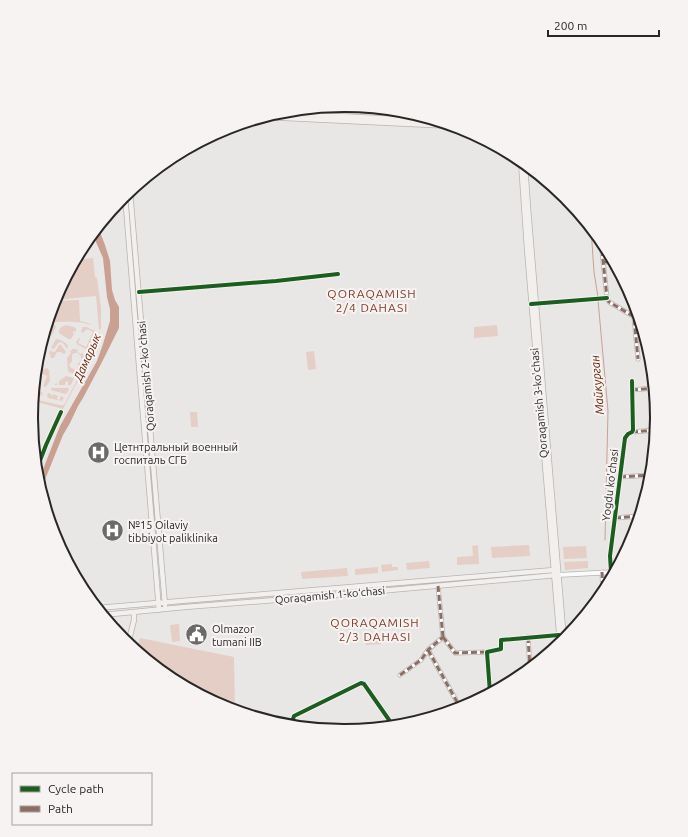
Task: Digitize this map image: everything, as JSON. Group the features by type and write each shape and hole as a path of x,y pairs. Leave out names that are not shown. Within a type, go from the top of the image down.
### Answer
{"main road":[{"path":"301,115 428,124"},
{"path":"307,115 316,115 323,118 409,119"},
{"name":"Qoraqamish 3-ko'chasi","path":"522,170 534,304 559,635"},
{"name":"Qoraqamish 3-ko'chasi","path":"526,173 534,304"},
{"name":"Qoraqamish 2-ko'chasi","path":"131,199 165,609"},
{"name":"Qoraqamish 2-ko'chasi","path":"126,204 159,610"},
{"path":"134,312 140,311"},
{"path":"149,487 155,487"},
{"name":"Qoraqamish 3-ko'chasi","path":"555,574 563,632"},
{"name":"Qoraqamish 1-koʻchasi","path":"109,614 438,586 555,574"},
{"name":"Qoraqamish 1-koʻchasi","path":"103,607 301,591 555,574"},
{"path":"301,591 302,598"},
{"path":"130,637 134,620 134,612"}],"street":[{"path":"603,256 607,298 609,302 632,316"},
{"path":"139,292 276,281 338,274"},
{"path":"534,304 607,298"},
{"path":"634,320 638,359"},
{"name":"Yogdu ko'chasi","path":"612,566 610,556 625,438 632,432 632,381"},
{"path":"632,390 648,389"},
{"path":"41,458 60,412"},
{"path":"632,432 649,431"},
{"path":"620,477 644,475"},
{"path":"615,518 634,516"},
{"path":"602,572 602,582"},
{"path":"555,574 609,572"},
{"path":"438,586 443,637 455,653 487,652 501,649 501,640 559,635"},
{"path":"400,675 421,660 428,650 443,637"},
{"path":"528,637 530,661"},
{"path":"428,650 458,702"},
{"path":"487,652 490,688"},
{"path":"294,721 294,716 361,683 364,684 390,721"}],"shaded area":[{"path":"100,233 110,261 112,290 119,307 119,328 63,435 45,481 43,470 60,426 97,361 110,321 110,309 107,297 103,258 96,240"},
{"path":"93,258 101,308 101,329 99,330 96,296 62,299 83,259"},
{"path":"79,300 80,321 94,326 77,322 53,322 61,301"},
{"path":"52,325 55,325 56,327 47,344 48,339"},
{"path":"66,325 76,328 76,332 74,331 71,339 68,339 59,333 61,328"},
{"path":"497,325 498,336 474,338 474,327"},
{"path":"83,327 95,331 89,347 86,349 78,345 76,342 79,338 78,343 86,347 93,332 87,329 81,333"},
{"path":"99,335 93,352 63,409 39,403 39,400 64,405"},
{"path":"56,339 61,340 66,344 68,346 67,349 61,342 58,343 54,349 51,348"},
{"path":"59,345 61,345 66,352 64,354 57,352 54,358 51,358 49,352 55,352"},
{"path":"72,349 78,350 77,352 82,353 85,356 83,360 78,353 74,353 72,355 72,361 69,365 71,368 76,370 79,362 82,363 76,375 68,371 67,358"},
{"path":"314,351 316,369 308,370 306,352"},
{"path":"47,368 49,370 50,381 46,387 43,386 47,376 42,374 42,370"},
{"path":"66,376 74,378 71,385 68,385 68,382 66,381 65,385 59,385 58,382"},
{"path":"51,388 69,389 65,394 51,390"},
{"path":"40,391 43,393 41,396 39,396"},
{"path":"48,393 52,396 53,394 58,396 57,399 59,400 61,396 64,398 62,401 48,398"},
{"path":"190,412 197,412 198,427 191,427"},
{"path":"478,545 479,564 457,565 457,557 473,556 472,546"},
{"path":"529,545 530,556 492,558 491,547"},
{"path":"586,546 587,558 564,559 563,547"},
{"path":"429,561 430,568 407,570 406,563"},
{"path":"588,561 588,568 565,570 564,562"},
{"path":"392,564 392,567 398,567 398,570 382,572 381,565"},
{"path":"378,567 378,573 355,575 355,569"},
{"path":"347,568 348,576 302,579 301,572"},
{"path":"547,574 306,595 306,593"},
{"path":"275,597 181,605 178,604"},
{"path":"179,624 180,641 172,642 170,625"},
{"path":"381,636 381,644 366,645 366,637"},
{"path":"140,638 234,657 235,704 191,684 174,673 138,645"}],"waterway":[{"name":"Майкурган","path":"592,239 594,272 598,297"},
{"name":"Майкурган","path":"598,300 608,411 605,540"}],"marked path":[{"path":"603,255 607,298"},
{"path":"607,298 609,302 632,316"},
{"path":"634,321 638,359"},
{"path":"632,390 648,389"},
{"path":"632,432 649,431"},
{"path":"620,477 644,475"},
{"path":"615,518 634,516"},
{"path":"602,572 602,582"},
{"path":"438,586 443,637"},
{"path":"443,637 455,653 487,652"},
{"path":"400,675 421,660 428,650 443,637"},
{"path":"528,637 530,661"},
{"path":"428,650 457,702"}],"cycle path":[{"path":"139,292 276,281 338,274"},
{"path":"531,304 607,298"},
{"path":"611,568 610,556 625,438 633,430 632,381"},
{"path":"41,458 61,412"},
{"path":"490,688 487,652 501,649 501,640 559,635"},
{"path":"293,720 294,716 361,683 364,684 390,721"}],"place":[{"name":"Цетнтральный военный госпиталь СГБ","path":"98,453"},
{"name":"№15 Oilaviy tibbiyot paliklinika","path":"112,531"},
{"name":"Olmazor tumani IIB","path":"197,635"}],"district":[{"name":"QORAQAMISH 2/4 DAHASI","path":"372,300"},
{"name":"QORAQAMISH 2/3 DAHASI","path":"375,629"}],"water label":[{"name":"Дамарык","path":"87,357"}]}
